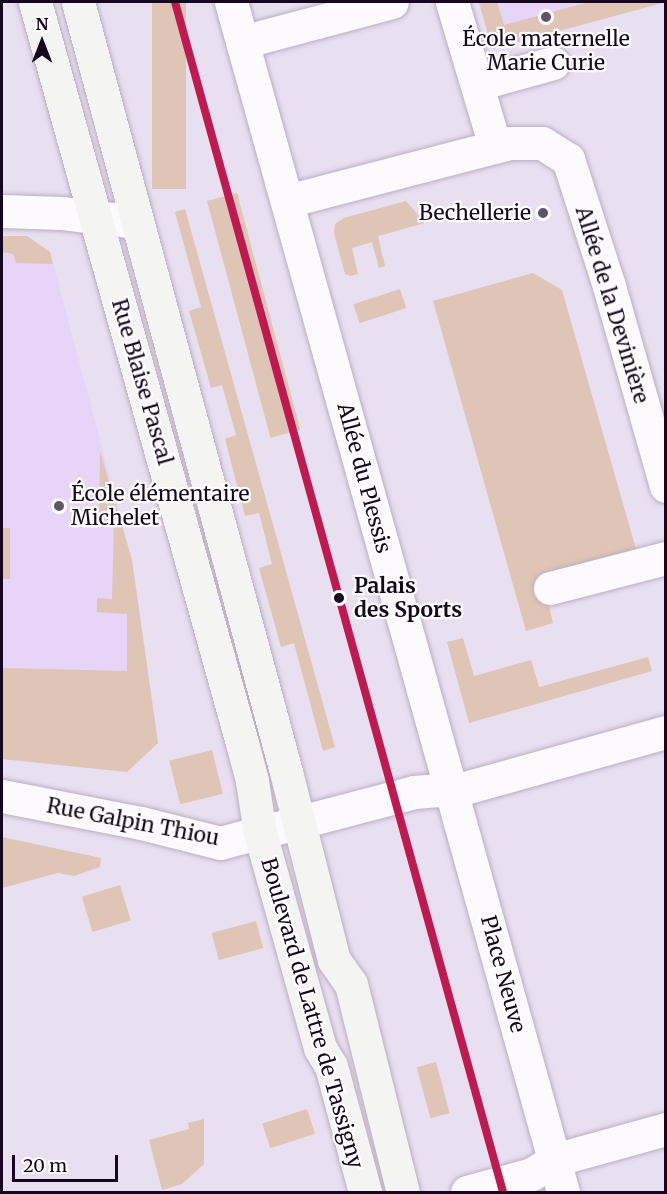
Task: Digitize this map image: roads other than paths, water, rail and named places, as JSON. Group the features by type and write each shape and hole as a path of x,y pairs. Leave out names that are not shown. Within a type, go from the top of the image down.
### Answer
{"street":[{"name":"Rue Blaise Pascal","path":"35,2 242,743 252,781 260,833"},
{"name":"Rue Blaise Pascal","path":"78,2 300,822"},
{"name":"Allée du Plessis","path":"231,2 451,789"},
{"path":"242,42 392,2"},
{"path":"287,201 495,146 452,2"},
{"path":"477,84 553,63"},
{"name":"Allée de la Devinière","path":"495,146 542,142 568,159 609,286 666,486"},
{"path":"2,212 96,216 137,222"},
{"path":"550,588 666,558"},
{"name":"Rue Galpin Thiou","path":"2,796 141,824 220,843 414,792 465,788 666,732"},
{"name":"Place Neuve","path":"451,789 563,1192"},
{"name":"Boulevard de Lattre de Tassigny","path":"300,822 334,960 351,984 403,1192"},
{"name":"Boulevard de Lattre de Tassigny","path":"260,833 320,1048 331,1066 365,1192"},
{"path":"467,1192 532,1174 554,1160 666,1129"}],"place":[{"name":"École maternelle Marie Curie","path":"546,17"},
{"name":"Bechellerie","path":"543,213"},
{"name":"École élémentaire Michelet","path":"59,506"},
{"name":"Palais des Sports","path":"339,598"}]}
